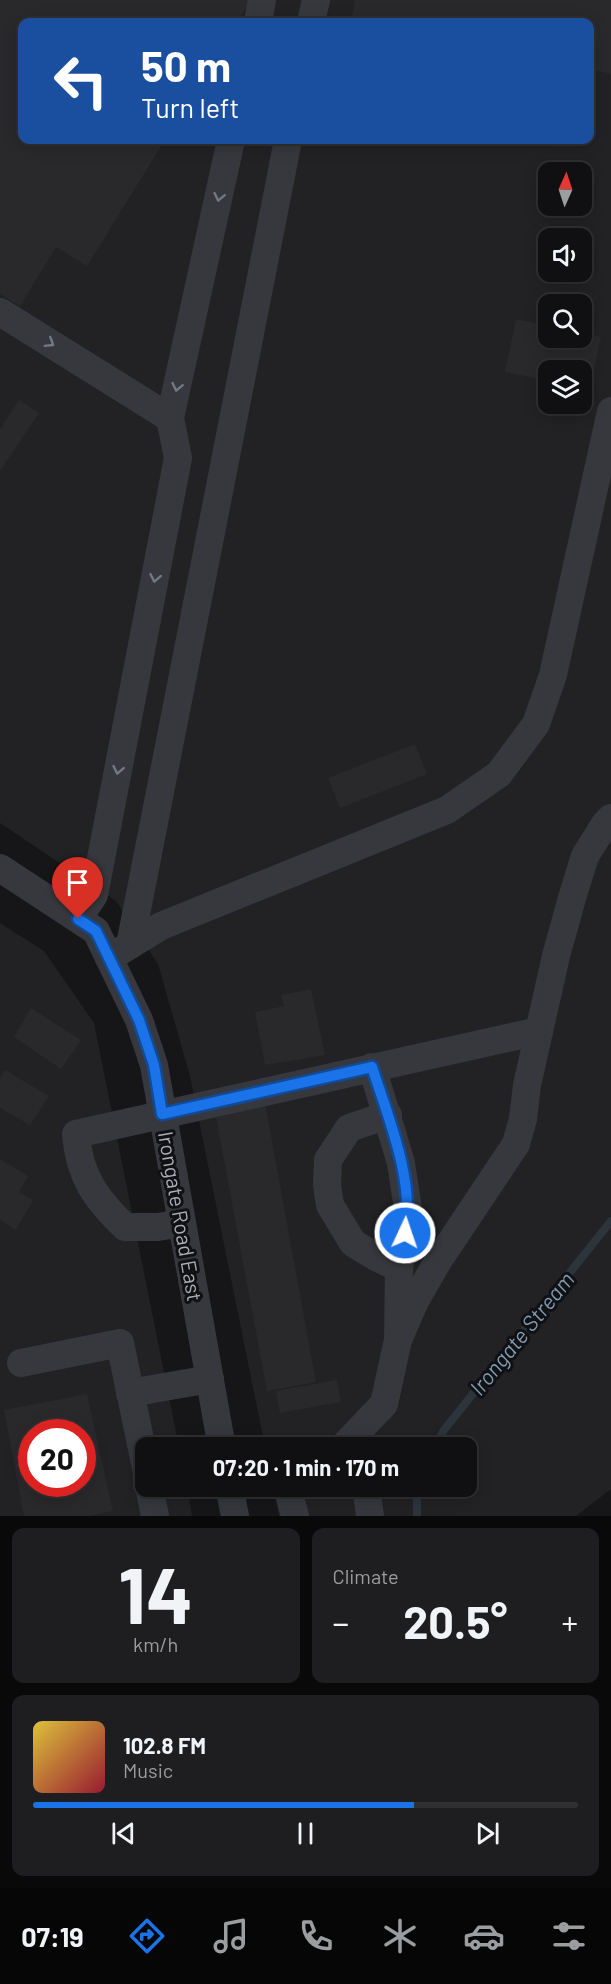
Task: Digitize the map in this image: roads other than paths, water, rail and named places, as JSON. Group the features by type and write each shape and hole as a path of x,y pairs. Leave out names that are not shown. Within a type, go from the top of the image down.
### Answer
{"street":[{"path":"259,18 262,0"},
{"path":"312,18 316,0"},
{"path":"78,919 94,895 178,458 170,418 230,144"},
{"path":"120,952 287,144"},
{"path":"0,312 170,418"},
{"path":"120,952 162,926 447,810 499,774 536,724 553,675 611,411"},
{"path":"352,1437 384,1404 398,1340 415,1301 438,1261 516,1144 556,956 585,856 611,818"},
{"name":"Irongate Road East","path":"0,868 96,931 120,952 154,1065 220,1437"},
{"path":"182,1223 158,1227 125,1227 104,1207 90,1186 82,1169 76,1134 539,1031"},
{"path":"372,1067 401,1163 409,1216 399,1268 398,1340"},
{"path":"388,1115 349,1128 328,1160 327,1185 330,1205 353,1243 399,1268"},
{"path":"21,1363 120,1342 139,1437"},
{"path":"130,1394 210,1379"},
{"path":"151,1497 155,1516"},
{"path":"290,1497 295,1516"},
{"path":"367,1497 370,1516"}],"waterway":[{"name":"Irongate Stream","path":"440,1437 611,1221"},
{"name":"Irongate Stream","path":"417,1497 417,1516"}]}
